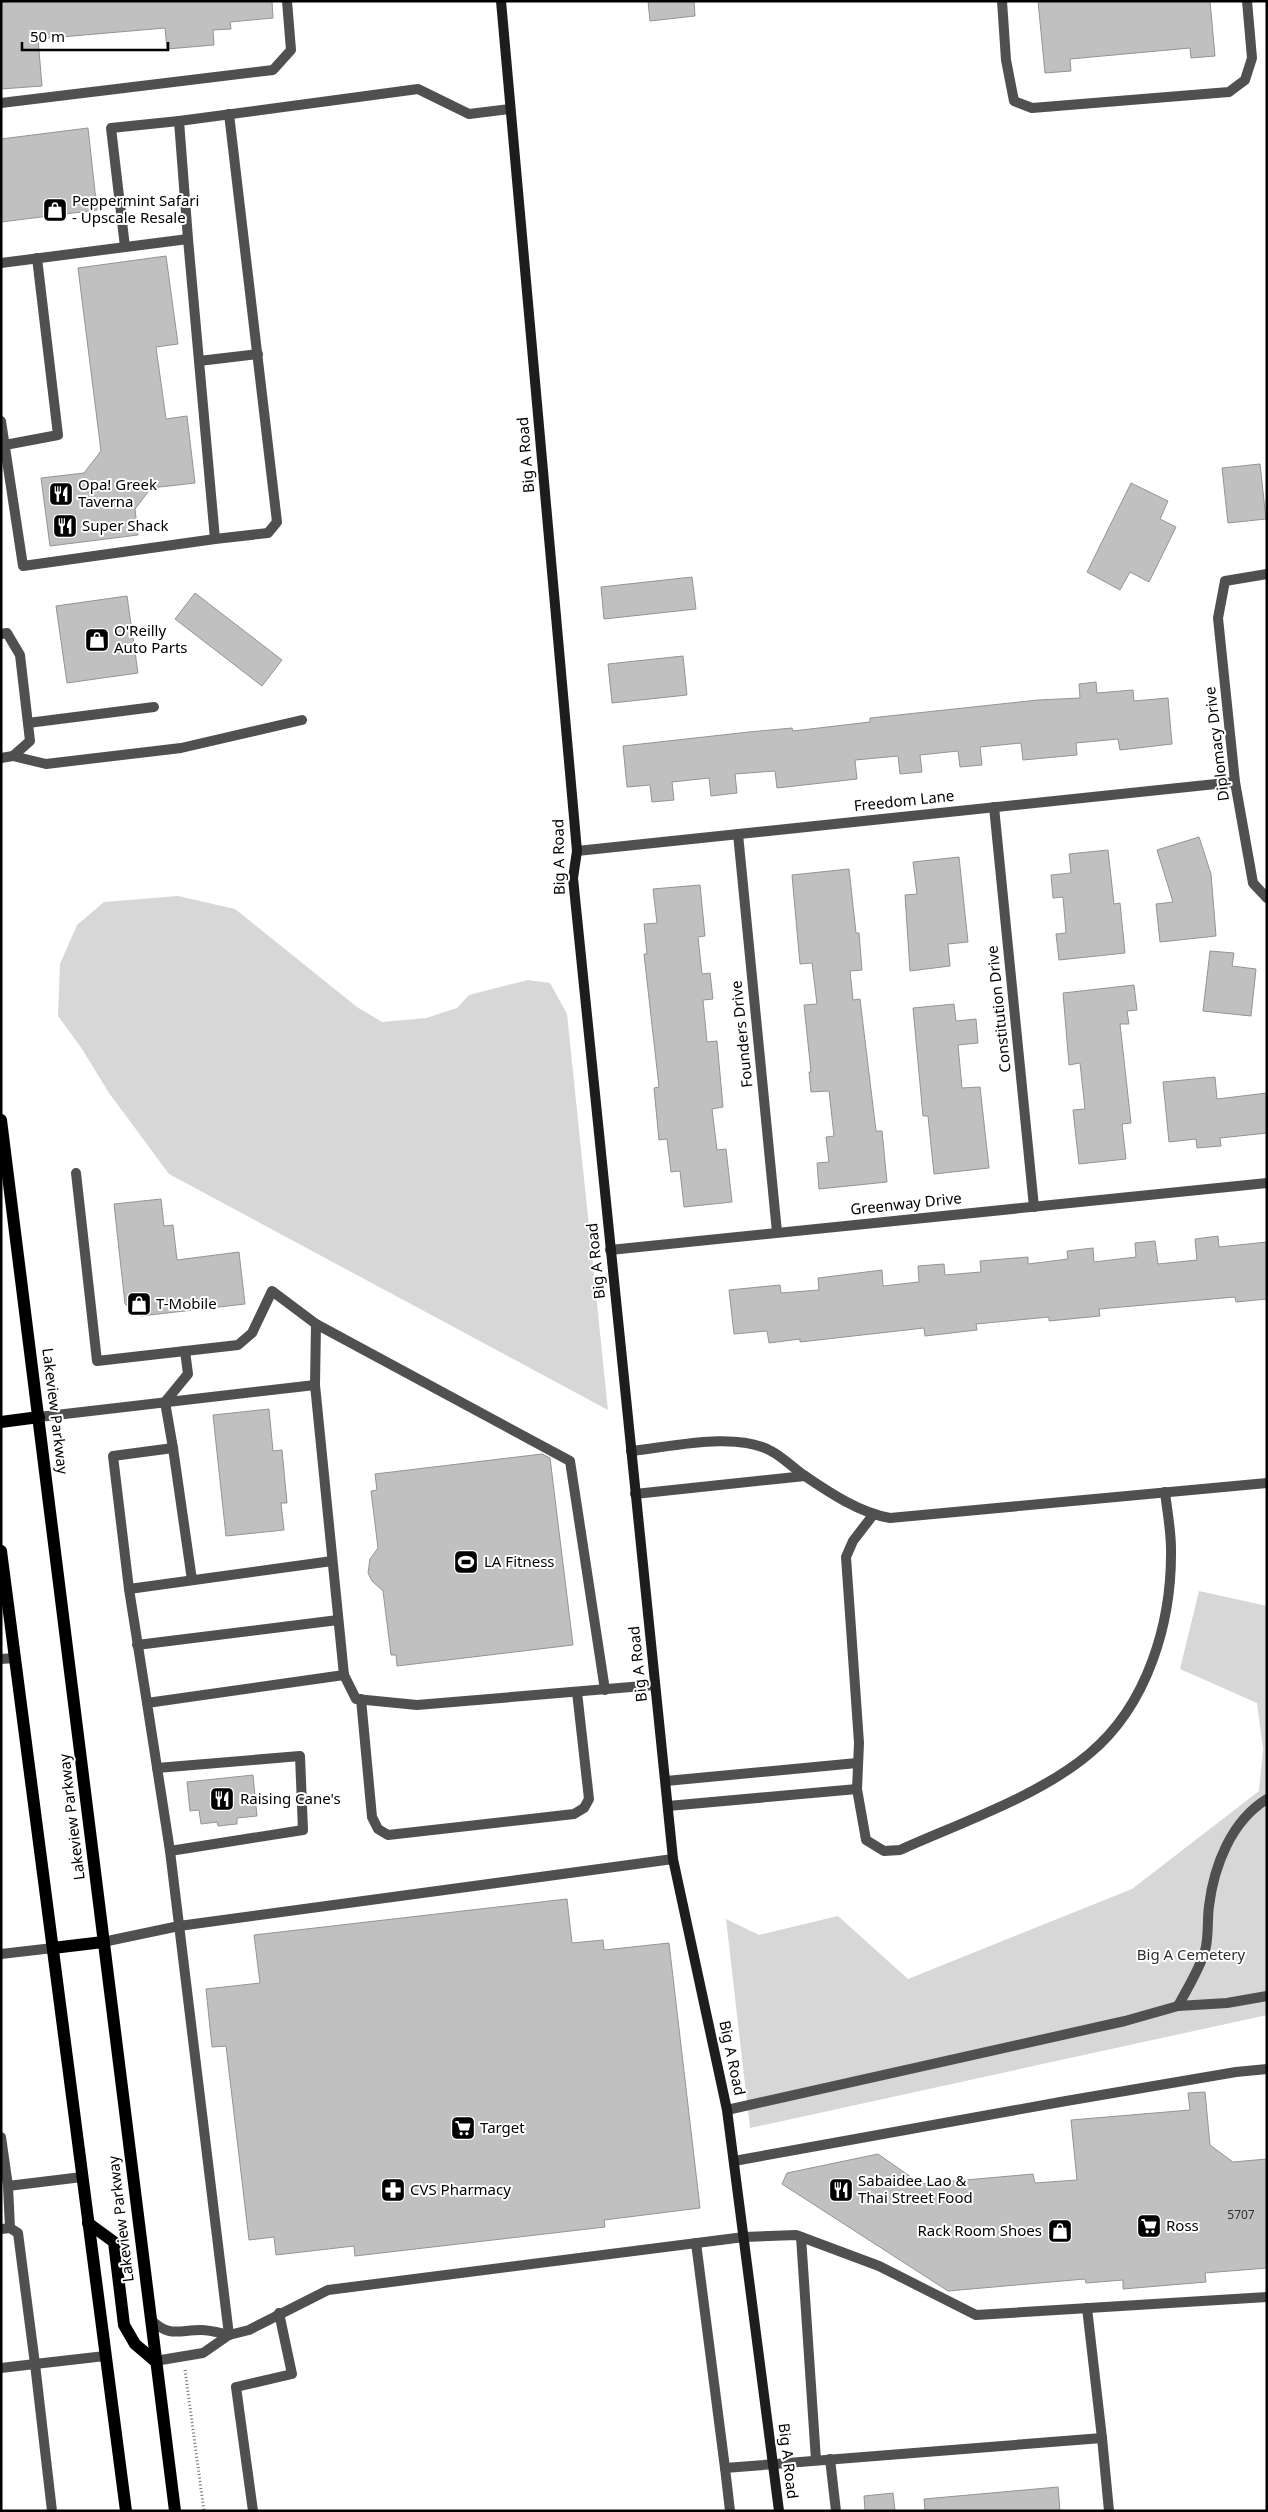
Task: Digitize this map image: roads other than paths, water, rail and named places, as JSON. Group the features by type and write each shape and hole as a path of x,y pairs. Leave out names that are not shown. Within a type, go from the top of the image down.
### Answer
{"main road":[{"name":"Lakeview Parkway","path":"1,1120 175,2511"},
{"path":"1,1422 39,1417"},
{"path":"1,1552 126,2511"},
{"path":"53,1948 103,1942"},
{"path":"88,2223 114,2242 124,2325 135,2344 155,2361"}],"street":[{"path":"1,102 273,70 291,50 287,1"},
{"name":"Big A Road","path":"501,1 577,851 573,878 673,1859 728,2110 779,2511"},
{"path":"1002,1 1006,60 1014,101 1032,108 1229,92 1244,80 1252,58 1247,1"},
{"path":"125,247 111,128 418,89 469,114 510,109"},
{"path":"1,421 23,566 215,539 268,534 277,522 229,114"},
{"path":"178,121 215,539"},
{"path":"1,263 188,239"},
{"path":"5,445 58,435 37,258"},
{"path":"199,361 258,354"},
{"name":"Diplomacy Drive","path":"1267,574 1226,581 1218,618 1235,782 1253,883 1267,898"},
{"path":"1,634 7,633 20,656 30,741 13,756"},
{"path":"28,723 154,707"},
{"path":"1,758 13,756 46,764 172,749 302,720"},
{"name":"Freedom Lane","path":"577,851 1235,782"},
{"name":"Constitution Drive","path":"994,807 1034,1207"},
{"name":"Founders Drive","path":"738,834 777,1232"},
{"path":"76,1173 97,1361 238,1345 252,1333 272,1291 316,1324 570,1461 605,1690"},
{"name":"Greenway Drive","path":"610,1250 1267,1183"},
{"path":"316,1324 315,1385 338,1620 344,1675 356,1699 417,1705 656,1685"},
{"path":"185,1351 188,1374 165,1402 192,1580"},
{"path":"39,1417 315,1385"},
{"path":"631,1451 723,1441 756,1445 771,1450 805,1476 873,1515 890,1518 1267,1483"},
{"path":"172,1448 113,1456 129,1589 170,1851 229,2335"},
{"path":"635,1494 805,1476"},
{"path":"873,1515 853,1541 846,1556 859,1743 857,1789 866,1840 884,1851 900,1850 1029,1792 1090,1753 1127,1710 1158,1646 1166,1606 1171,1565 1171,1547 1165,1492"},
{"path":"129,1589 332,1560"},
{"path":"138,1645 338,1620"},
{"path":"1,1659 15,1658"},
{"path":"147,1703 344,1675"},
{"path":"361,1699 372,1817 378,1829 388,1835 574,1814 584,1808 589,1798 577,1692"},
{"path":"157,1768 300,1756 303,1830 170,1851"},
{"path":"666,1781 857,1764"},
{"path":"668,1806 857,1789"},
{"path":"1178,2006 1205,1951 1209,1905 1215,1877 1225,1850 1235,1827 1267,1799"},
{"path":"103,1942 179,1926 673,1859"},
{"path":"1,1954 53,1948"},
{"path":"728,2110 1125,2021 1178,2006 1227,2003 1267,1996"},
{"path":"734,2161 1075,2099 1236,2072 1267,2069"},
{"path":"1,2136 8,2186 6,2228 18,2233 52,2511"},
{"path":"8,2186 82,2177"},
{"path":"155,2361 203,2353 229,2335 248,2330 328,2290 744,2237 796,2235 879,2266 976,2315 1267,2297"},
{"path":"800,2237 816,2460"},
{"path":"696,2243 730,2511"},
{"path":"1087,2308 1102,2438 1108,2511"},
{"path":"253,2511 236,2387 292,2374 279,2313"},
{"path":"150,2319 159,2328 172,2333 202,2330 229,2335"},
{"path":"1,2368 105,2356"},
{"path":"725,2468 1102,2438"},
{"path":"830,2459 836,2511"}],"place":[{"name":"Peppermint Safari - Upscale Resale","path":"55,210"},
{"name":"Opa! Greek Taverna","path":"61,494"},
{"name":"Super Shack","path":"65,526"},
{"name":"O'Reilly Auto Parts","path":"97,640"},
{"name":"T-Mobile","path":"139,1304"},
{"name":"LA Fitness","path":"466,1562"},
{"name":"Raising Cane's","path":"222,1799"},
{"name":"Target","path":"463,2128"},
{"name":"CVS Pharmacy","path":"393,2190"},
{"name":"Sabaidee Lao & Thai Street Food","path":"841,2190"},
{"name":"Ross","path":"1149,2226"},
{"name":"Rack Room Shoes","path":"1060,2231"}],"park label":[{"name":"Big A Cemetery","path":"1191,1955"}]}
